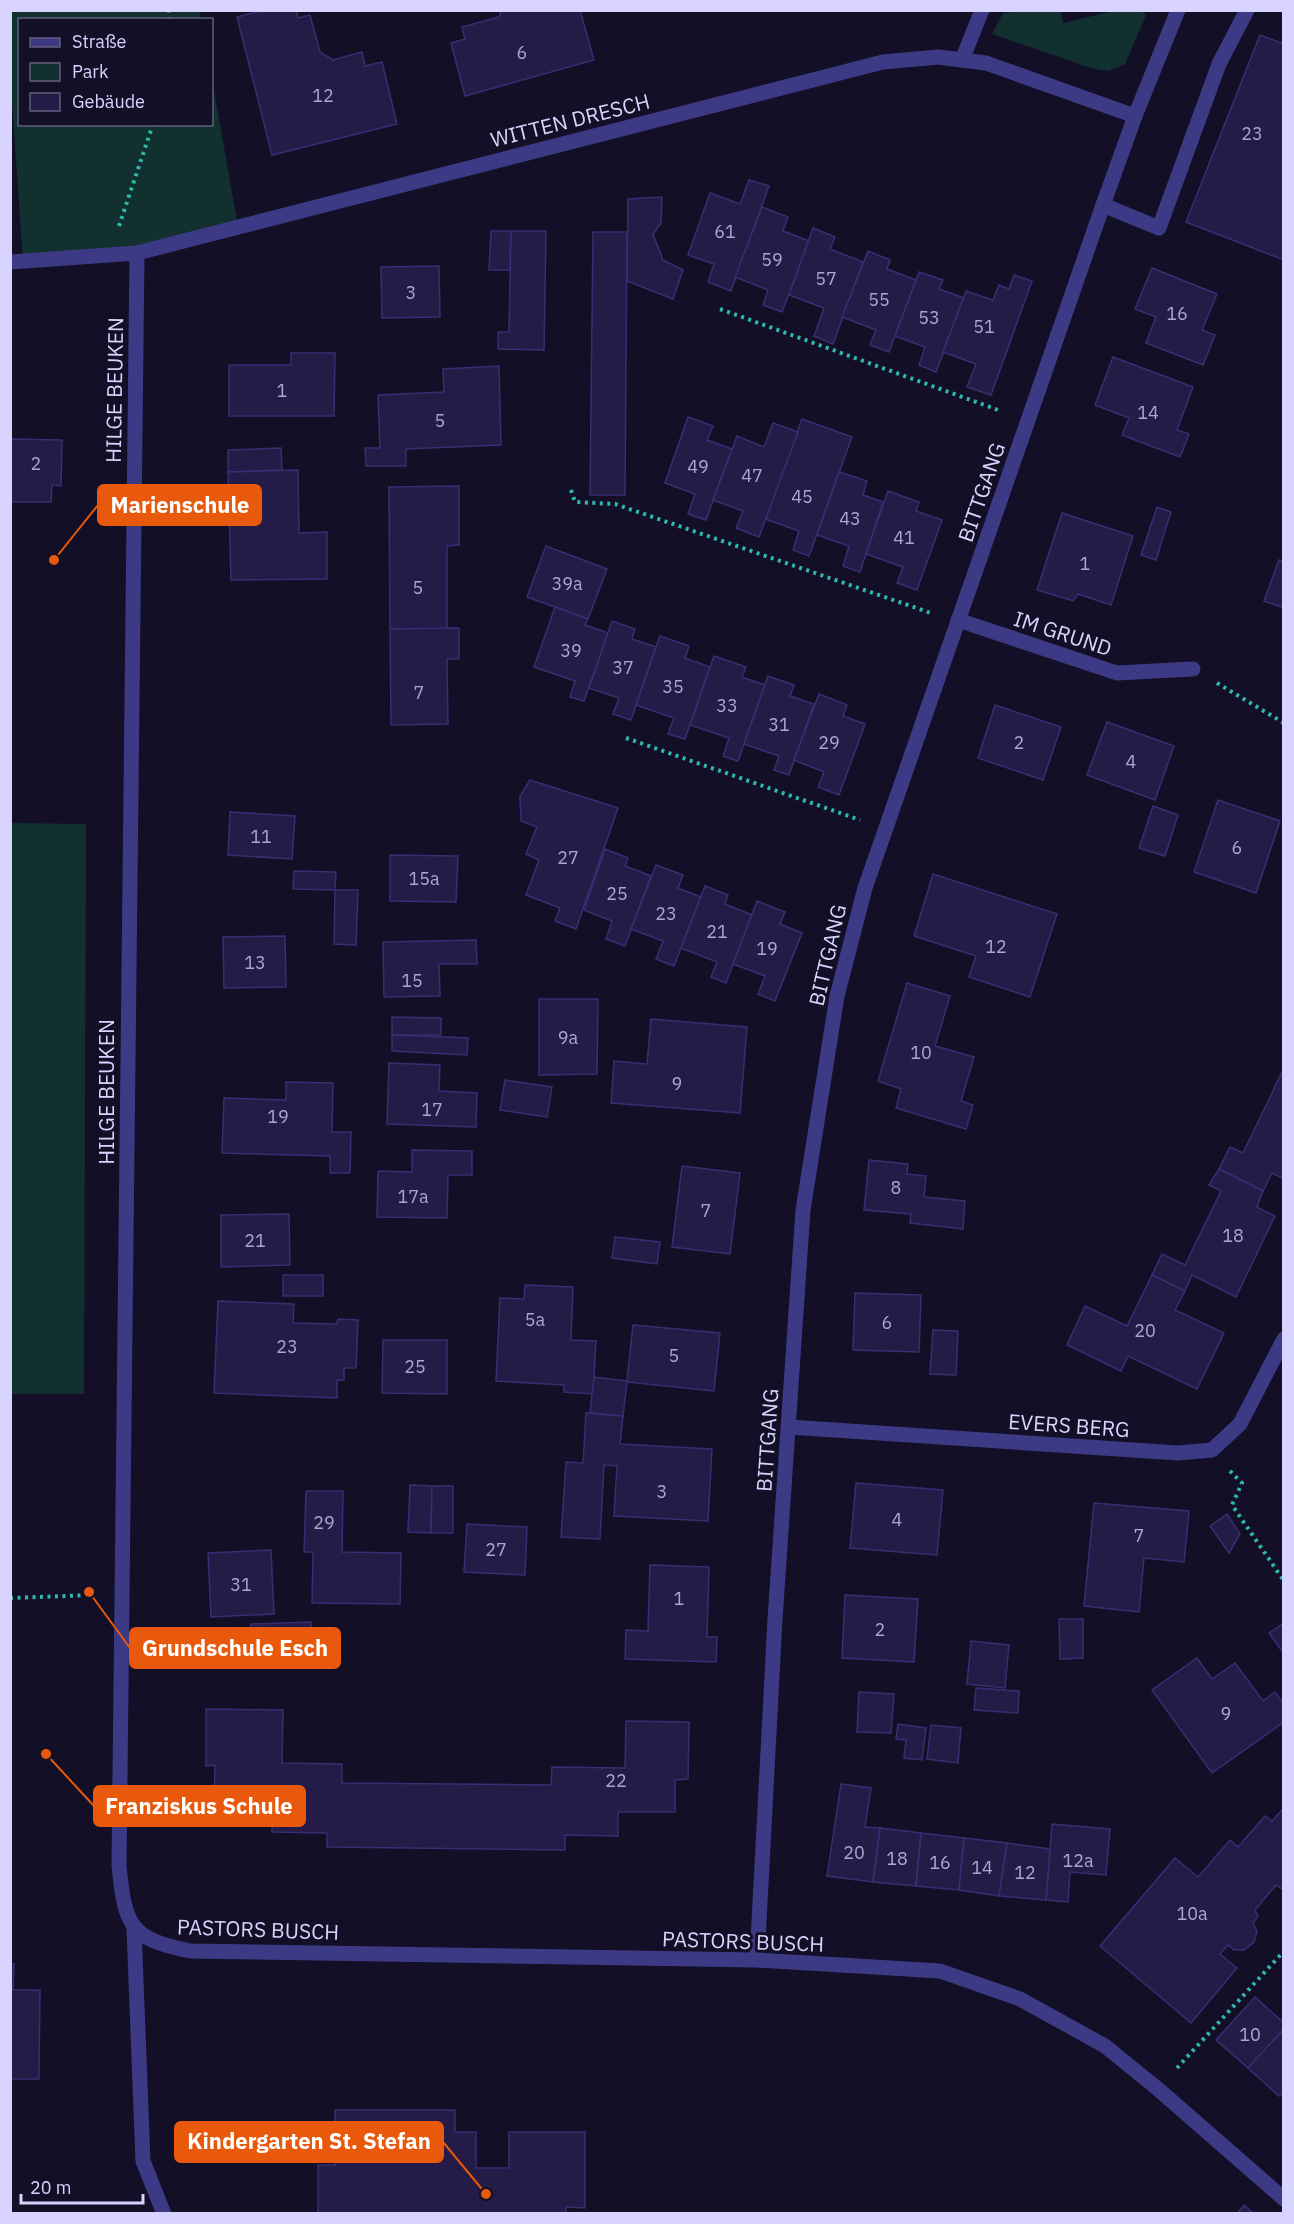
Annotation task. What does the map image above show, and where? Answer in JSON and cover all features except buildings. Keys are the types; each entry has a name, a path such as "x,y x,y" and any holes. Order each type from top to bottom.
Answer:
{"street":[{"path":"962,60 982,10"},
{"name":"BITTGANG","path":"757,1960 775,1619 803,1210 837,996 865,888 885,829 1135,116 1178,10"},
{"path":"1103,206 1159,228 1219,64 1247,10"},
{"name":"WITTEN DRESCH","path":"10,262 137,253 883,62 938,57 986,63 1135,116"},
{"name":"HILGE BEUKEN","path":"134,1929 123,1904 119,1866 137,253"},
{"name":"IM GRUND","path":"958,620 1117,673 1193,669"},
{"path":"1212,1450 1240,1424 1284,1339"},
{"name":"EVERS BERG","path":"789,1427 1178,1454 1212,1450"},
{"path":"134,1929 143,2161 164,2214"},
{"name":"PASTORS BUSCH","path":"134,1929 157,1945 190,1951 757,1960 940,1971 1020,1999 1105,2046 1284,2199"}],"path":[{"path":"109,255 152,126"},
{"path":"720,309 1028,421"},
{"path":"571,490 575,502 615,504 913,609 958,620"},
{"path":"1193,669 1284,723"},
{"path":"626,738 885,829"},
{"path":"1212,1450 1242,1483 1232,1505 1284,1581"},
{"path":"10,1598 123,1593"},
{"path":"1158,2089 1284,1951"}],"green space":[{"path":"10,11 200,11 201,18 18,18 18,126 213,126 213,84 238,227 137,253 23,262 11,88"},
{"path":"1061,11 1063,23 1113,11 1142,11 1146,15 1125,64 1108,71 1094,69 992,34 1003,13"},
{"path":"11,823 86,824 84,1394 11,1394"}],"place":[{"name":"Marienschule","path":"54,560"},
{"name":"Grundschule Esch","path":"89,1592"},
{"name":"Franziskus Schule","path":"46,1754"},
{"name":"Kindergarten St. Stefan","path":"486,2194"}]}
